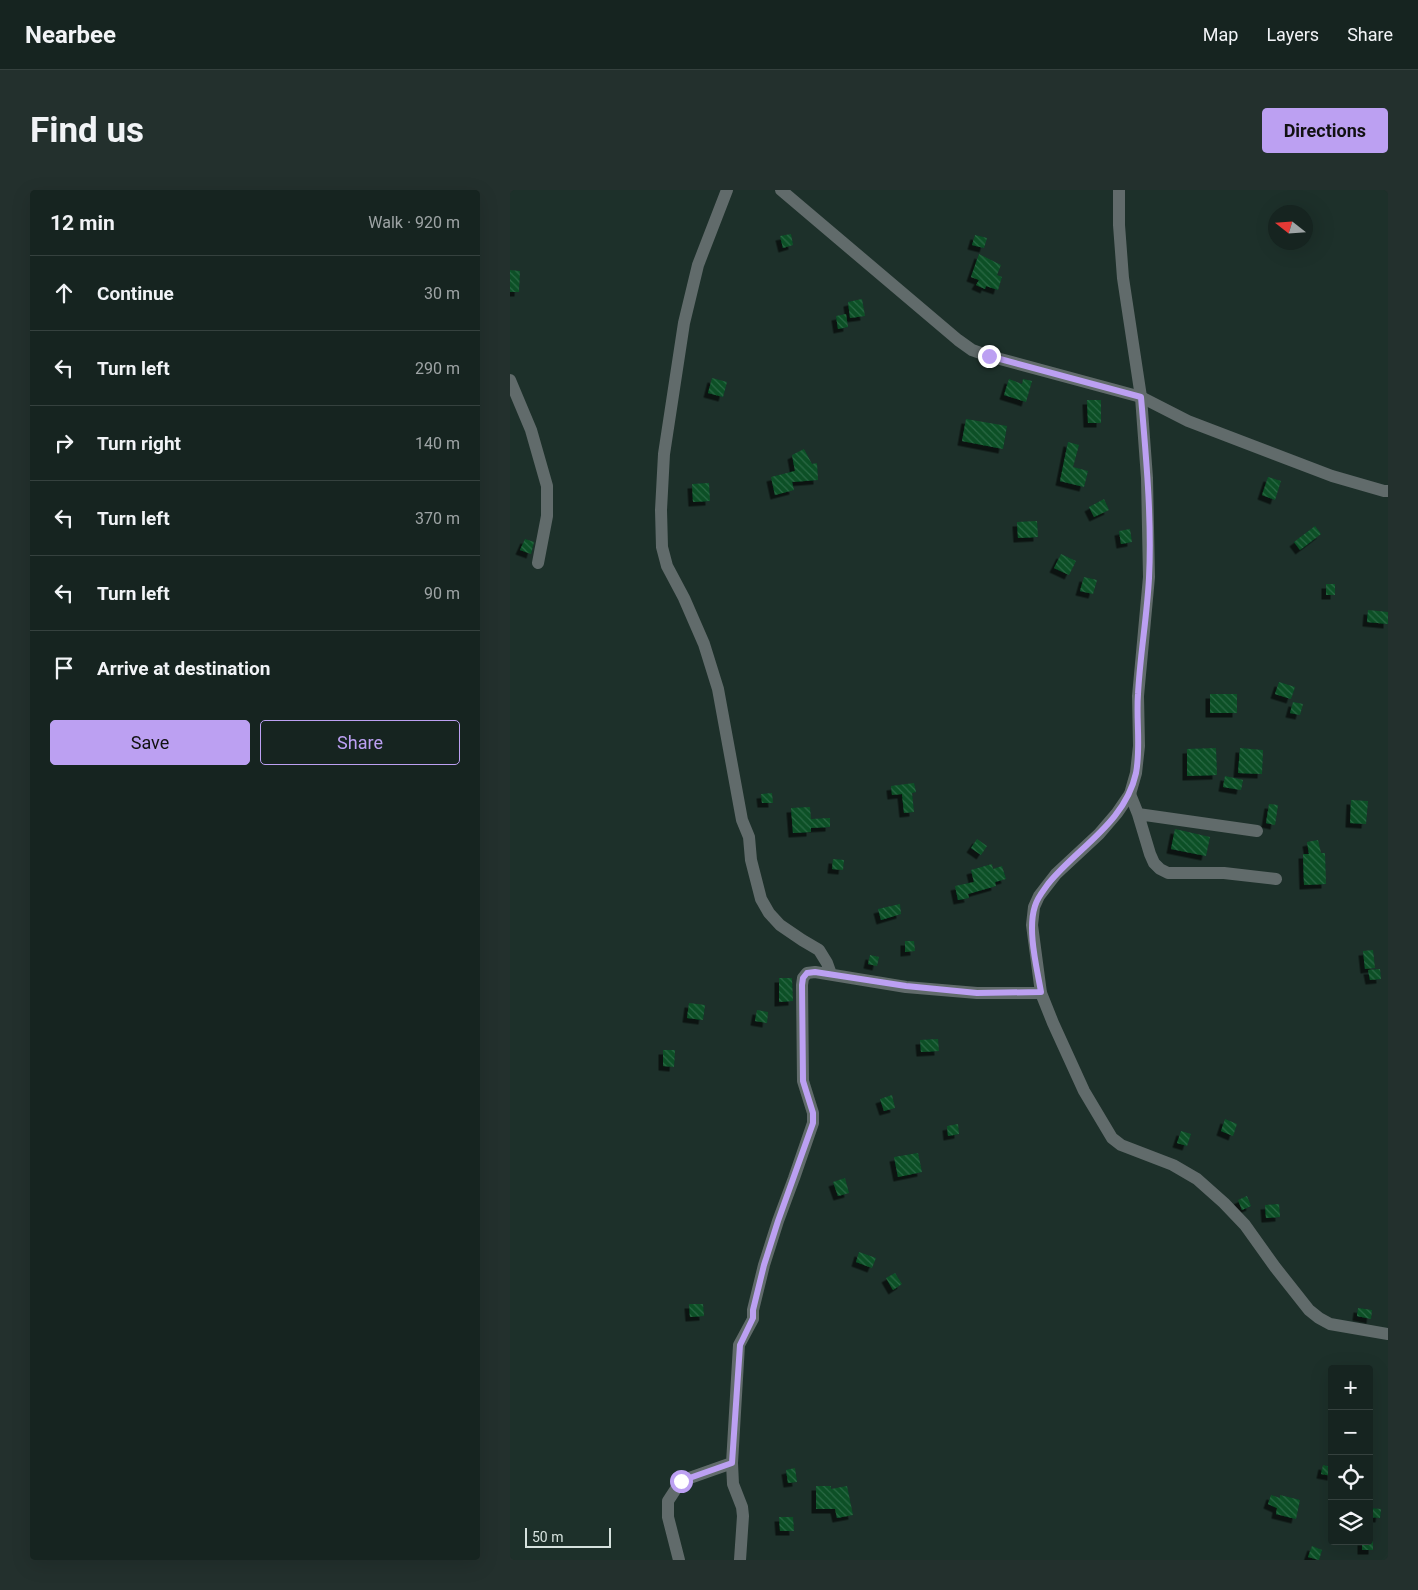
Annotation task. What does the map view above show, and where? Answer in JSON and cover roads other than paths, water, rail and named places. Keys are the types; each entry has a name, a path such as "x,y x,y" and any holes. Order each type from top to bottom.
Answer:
{"street":[{"path":"728,190 698,265 684,324 664,454 661,510 662,547 666,566 684,598 704,644 718,689 742,820 748,837 751,860 762,899 768,913 780,925 823,955 831,974"},
{"path":"781,190 972,350 1141,397 1188,421 1332,476 1388,491"},
{"path":"1119,190 1119,225 1123,278 1141,397 1147,478 1149,577 1138,696 1139,746 1136,773 1130,794 1117,814 1099,834 1056,874 1039,896 1034,907 1032,925 1041,992 1084,1091 1112,1138 1122,1145 1173,1164 1197,1179 1224,1202 1245,1225 1309,1310 1319,1318 1330,1324 1388,1334"},
{"path":"510,380 531,430 547,486 547,516 538,563"},
{"path":"1130,794 1150,854 1154,863 1160,869 1168,873 1224,873 1276,880"},
{"path":"1138,814 1257,831"},
{"path":"740,1560 743,1516 742,1507 732,1484 732,1463 740,1345 753,1318 757,1292 772,1238 813,1123 813,1113 803,1081 803,978 807,973 815,972 906,986 977,993 1041,992"},
{"path":"679,1560 668,1517 668,1501 681,1481 732,1463"}]}
